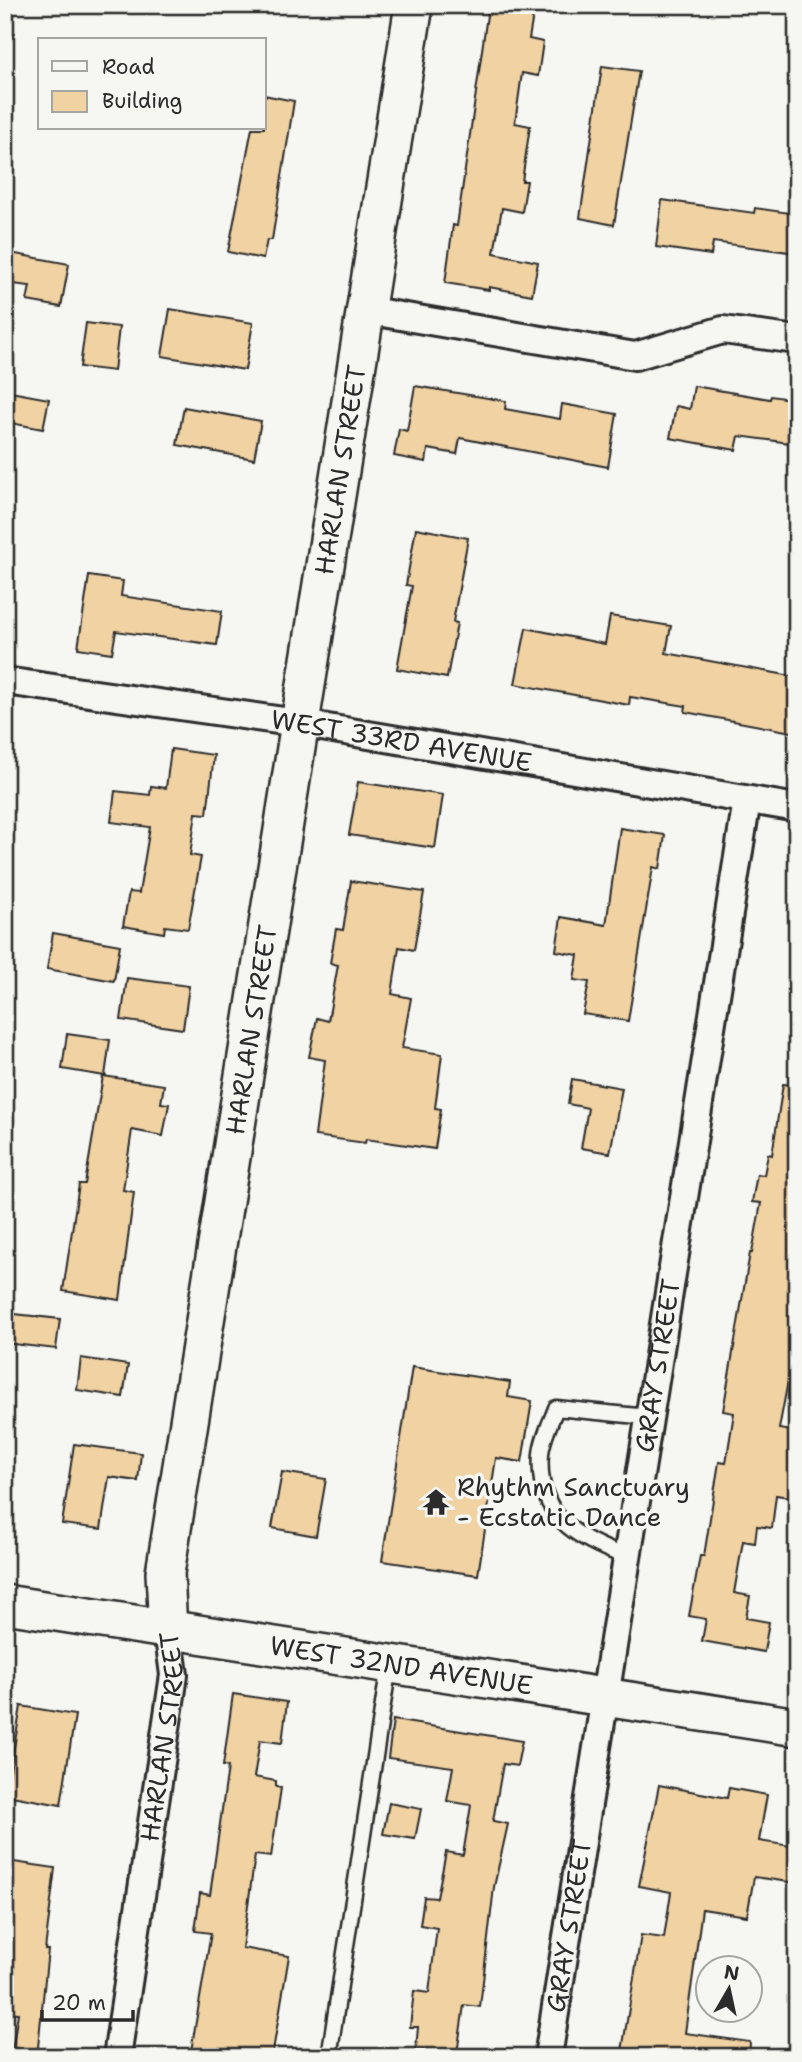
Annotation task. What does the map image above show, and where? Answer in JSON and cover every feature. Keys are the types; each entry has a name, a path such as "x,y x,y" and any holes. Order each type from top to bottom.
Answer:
{"street":[{"name":"HARLAN STREET","path":"117,2057 174,1675 165,1573 414,5"},
{"path":"365,310 635,356 723,330 797,340"},
{"name":"WEST 33RD AVENUE","path":"5,681 298,723 797,808"},
{"name":"GRAY STREET","path":"548,2057 625,1557 747,800"},
{"name":"WEST 32ND AVENUE","path":"5,1604 797,1727"}],"lane":[{"path":"625,1557 587,1541 554,1515 542,1485 541,1452 556,1408 648,1417"},
{"path":"329,2057 390,1664"}],"building":[{"path":"488,8 533,15 529,39 543,42 538,76 522,73 515,123 530,126 522,181 527,181 522,212 502,208 494,253 538,262 532,295 445,283 453,225 457,226"},
{"path":"602,66 639,71 614,225 580,218"},
{"path":"266,95 294,101 272,240 267,240 263,259 228,252 252,130 266,130"},
{"path":"662,200 754,213 755,208 797,214 797,253 713,242 711,255 656,247"},
{"path":"5,252 69,264 61,307 27,301 30,286 5,283"},
{"path":"170,309 253,323 245,370 162,356"},
{"path":"86,323 119,327 114,371 80,367"},
{"path":"415,386 506,401 505,409 560,419 562,404 617,414 608,467 460,438 457,454 428,449 426,462 394,456 399,429 407,431"},
{"path":"694,386 770,399 771,396 797,400 797,444 739,436 736,450 670,438 676,406 690,409"},
{"path":"5,391 49,399 43,429 5,422"},
{"path":"184,407 261,421 254,459 177,445"},
{"path":"416,528 468,538 453,622 457,623 447,678 397,669 412,586 406,585"},
{"path":"89,576 123,581 121,596 222,611 217,645 116,631 112,653 78,648"},
{"path":"610,616 671,626 666,653 797,677 797,733 685,712 686,706 630,697 629,705 515,684 526,628 605,644"},
{"path":"171,749 214,755 207,814 196,813 190,855 201,857 188,929 165,926 164,933 123,926 129,892 139,893 150,827 111,822 115,791 150,795 151,786 166,788"},
{"path":"358,782 443,795 435,848 349,835"},
{"path":"620,828 665,835 660,869 653,867 628,1021 583,1014 589,982 574,980 578,955 556,951 561,917 606,925"},
{"path":"351,881 424,892 414,950 399,947 392,994 411,998 402,1048 442,1054 435,1108 441,1109 435,1149 366,1139 365,1143 315,1136 325,1060 309,1057 317,1018 328,1021 338,965 330,963 336,929 343,930"},
{"path":"53,933 120,945 114,981 47,969"},
{"path":"127,978 189,986 183,1029 121,1020"},
{"path":"67,1034 110,1040 105,1076 62,1069"},
{"path":"103,1076 164,1085 161,1103 169,1104 163,1136 132,1130 123,1190 134,1192 120,1300 63,1291 79,1184 85,1184"},
{"path":"572,1079 622,1088 610,1153 581,1148 588,1108 568,1104"},
{"path":"783,1084 797,1085 797,1235 792,1260 797,1261 797,1333 779,1429 797,1432 797,1460 789,1497 776,1495 772,1528 757,1526 755,1543 743,1541 734,1593 750,1596 746,1618 769,1622 764,1652 702,1641 706,1619 689,1616 700,1556 704,1556 719,1462 726,1463 734,1413 723,1411 761,1203 752,1202 757,1174 764,1175 768,1154 772,1155"},
{"path":"5,1313 60,1319 56,1349 5,1343"},
{"path":"81,1358 128,1365 123,1397 77,1390"},
{"path":"412,1367 510,1382 508,1397 532,1401 522,1462 496,1458 478,1575 382,1561"},
{"path":"74,1444 141,1453 138,1481 109,1477 101,1529 62,1524"},
{"path":"282,1472 326,1479 316,1536 272,1528"},
{"path":"233,1694 287,1702 282,1743 260,1740 254,1777 276,1781 276,1787 281,1788 271,1857 255,1855 242,1948 289,1956 272,2057 190,2057 211,1933 195,1931 200,1893 210,1895 228,1767 223,1766"},
{"path":"21,1706 75,1715 61,1805 6,1795"},
{"path":"393,1720 522,1741 517,1766 503,1764 493,1821 508,1824 494,1887 480,2007 464,2005 457,2054 416,2049 418,2027 410,2027 414,1991 429,1993 437,1928 420,1925 424,1897 437,1898 446,1852 463,1855 471,1805 447,1801 453,1767 388,1758"},
{"path":"659,1785 727,1798 729,1788 767,1795 759,1841 797,1847 797,1883 754,1877 747,1916 702,1909 685,2033 750,2042 749,2057 621,2057 641,1935 664,1938 671,1892 639,1886"},
{"path":"389,1803 421,1809 415,1839 383,1834"},
{"path":"7,1861 55,1868 45,1950 48,1950 37,2057 11,2057 18,2013 5,2012"}],"place":[{"name":"Rhythm Sanctuary - Ecstatic Dance","path":"436,1502"}]}
